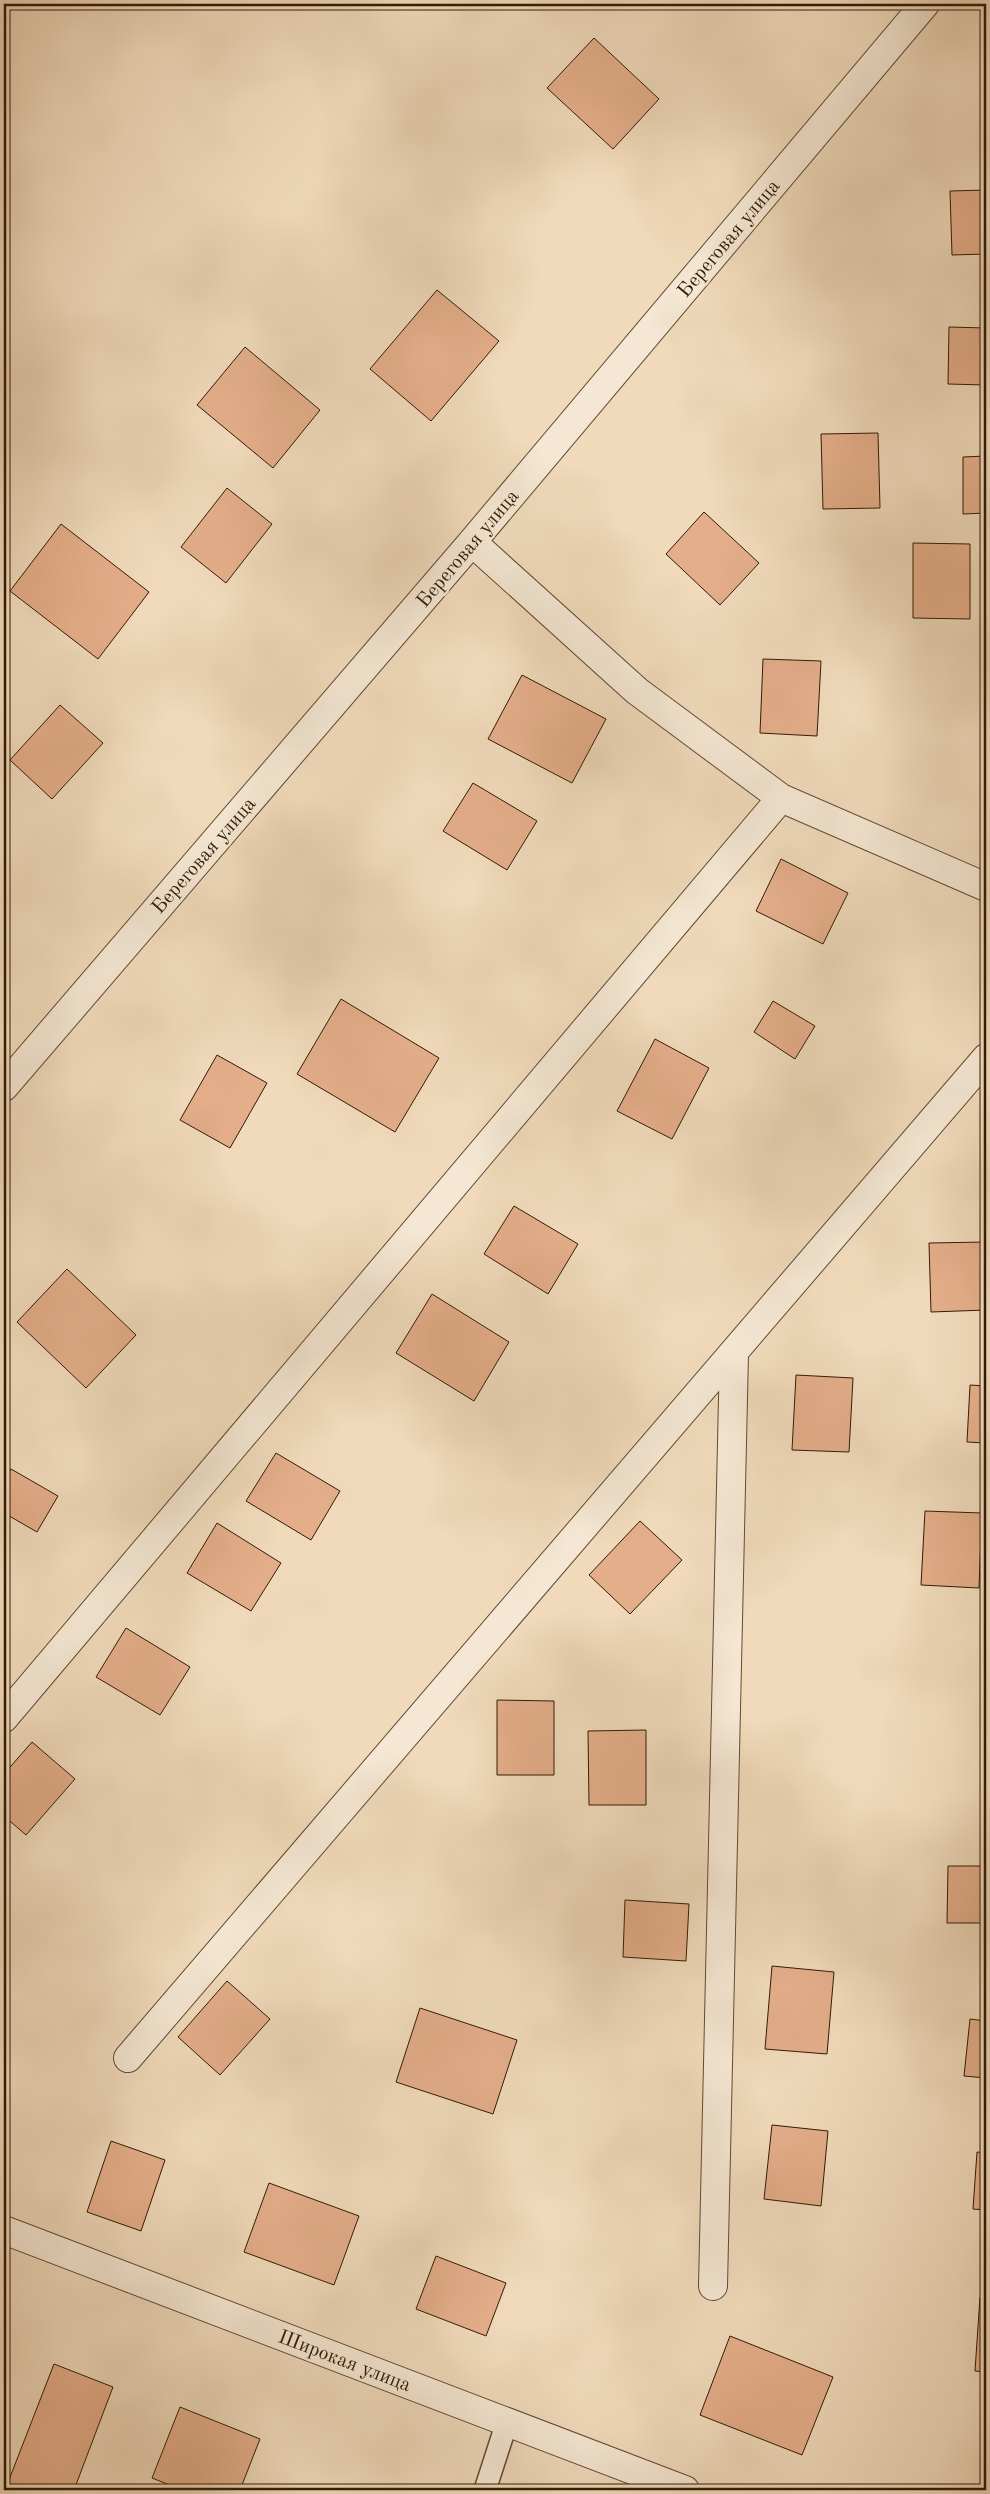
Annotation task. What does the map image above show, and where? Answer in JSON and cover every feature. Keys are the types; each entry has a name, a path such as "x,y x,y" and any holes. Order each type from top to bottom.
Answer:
{"street":[{"name":"Береговая улица","path":"4,1087 472,542 925,4"},
{"path":"472,542 637,691 781,798 986,887"},
{"path":"4,1718 781,798"},
{"path":"128,2058 986,1058"},
{"path":"713,2286 734,1354"},
{"name":"Широкая улица","path":"4,2230 685,2490"}],"lane":[{"path":"485,2490 507,2422"}],"building":[{"path":"594,38 659,99 613,149 547,88"},
{"path":"986,190 986,254 952,255 950,191"},
{"path":"437,290 499,341 431,421 370,369"},
{"path":"949,327 986,328 986,385 948,384"},
{"path":"245,347 320,410 273,468 197,405"},
{"path":"878,433 880,508 823,509 821,434"},
{"path":"986,456 986,513 963,514 963,457"},
{"path":"227,488 272,524 226,583 181,547"},
{"path":"704,512 759,563 720,605 666,554"},
{"path":"61,524 149,592 98,659 10,591"},
{"path":"913,543 970,544 970,619 913,618"},
{"path":"763,659 821,661 817,736 760,733"},
{"path":"522,675 606,719 572,783 488,739"},
{"path":"60,705 103,743 52,799 10,760"},
{"path":"473,783 537,821 507,870 443,831"},
{"path":"781,859 848,893 823,944 756,911"},
{"path":"341,999 439,1058 395,1132 297,1074"},
{"path":"773,1001 815,1026 795,1059 754,1032"},
{"path":"655,1039 709,1068 672,1139 617,1111"},
{"path":"217,1055 267,1083 230,1148 180,1120"},
{"path":"514,1206 578,1244 548,1294 484,1254"},
{"path":"986,1242 986,1310 931,1312 929,1243"},
{"path":"67,1269 136,1335 86,1388 17,1322"},
{"path":"432,1294 509,1342 474,1401 396,1353"},
{"path":"796,1375 853,1378 849,1452 792,1450"},
{"path":"970,1385 986,1386 986,1443 967,1442"},
{"path":"276,1453 340,1491 311,1540 246,1501"},
{"path":"11,1469 58,1496 37,1532 4,1513 4,1481"},
{"path":"925,1511 982,1513 979,1588 921,1585"},
{"path":"640,1521 682,1560 630,1614 589,1575"},
{"path":"217,1523 281,1563 251,1611 187,1573"},
{"path":"126,1628 190,1667 160,1715 96,1677"},
{"path":"497,1700 554,1701 554,1775 497,1775"},
{"path":"646,1730 646,1805 589,1805 588,1731"},
{"path":"32,1742 75,1779 26,1835 4,1816 4,1774"},
{"path":"948,1866 986,1866 986,1923 947,1923"},
{"path":"625,1900 689,1904 686,1961 623,1957"},
{"path":"772,1966 834,1972 827,2054 765,2049"},
{"path":"227,1981 270,2019 220,2075 178,2037"},
{"path":"420,2008 517,2040 493,2114 396,2082"},
{"path":"970,2019 986,2021 986,2078 964,2076"},
{"path":"772,2125 828,2131 821,2206 764,2199"},
{"path":"111,2141 165,2160 141,2231 87,2212"},
{"path":"977,2152 986,2153 986,2210 973,2209"},
{"path":"269,2183 359,2216 334,2285 244,2252"},
{"path":"436,2256 506,2283 486,2336 416,2309"},
{"path":"980,2297 986,2298 986,2372 975,2371"},
{"path":"730,2336 833,2377 802,2455 700,2415"},
{"path":"54,2364 113,2387 74,2490 21,2490 7,2485"},
{"path":"180,2407 260,2439 240,2490 182,2490 152,2478"}]}
